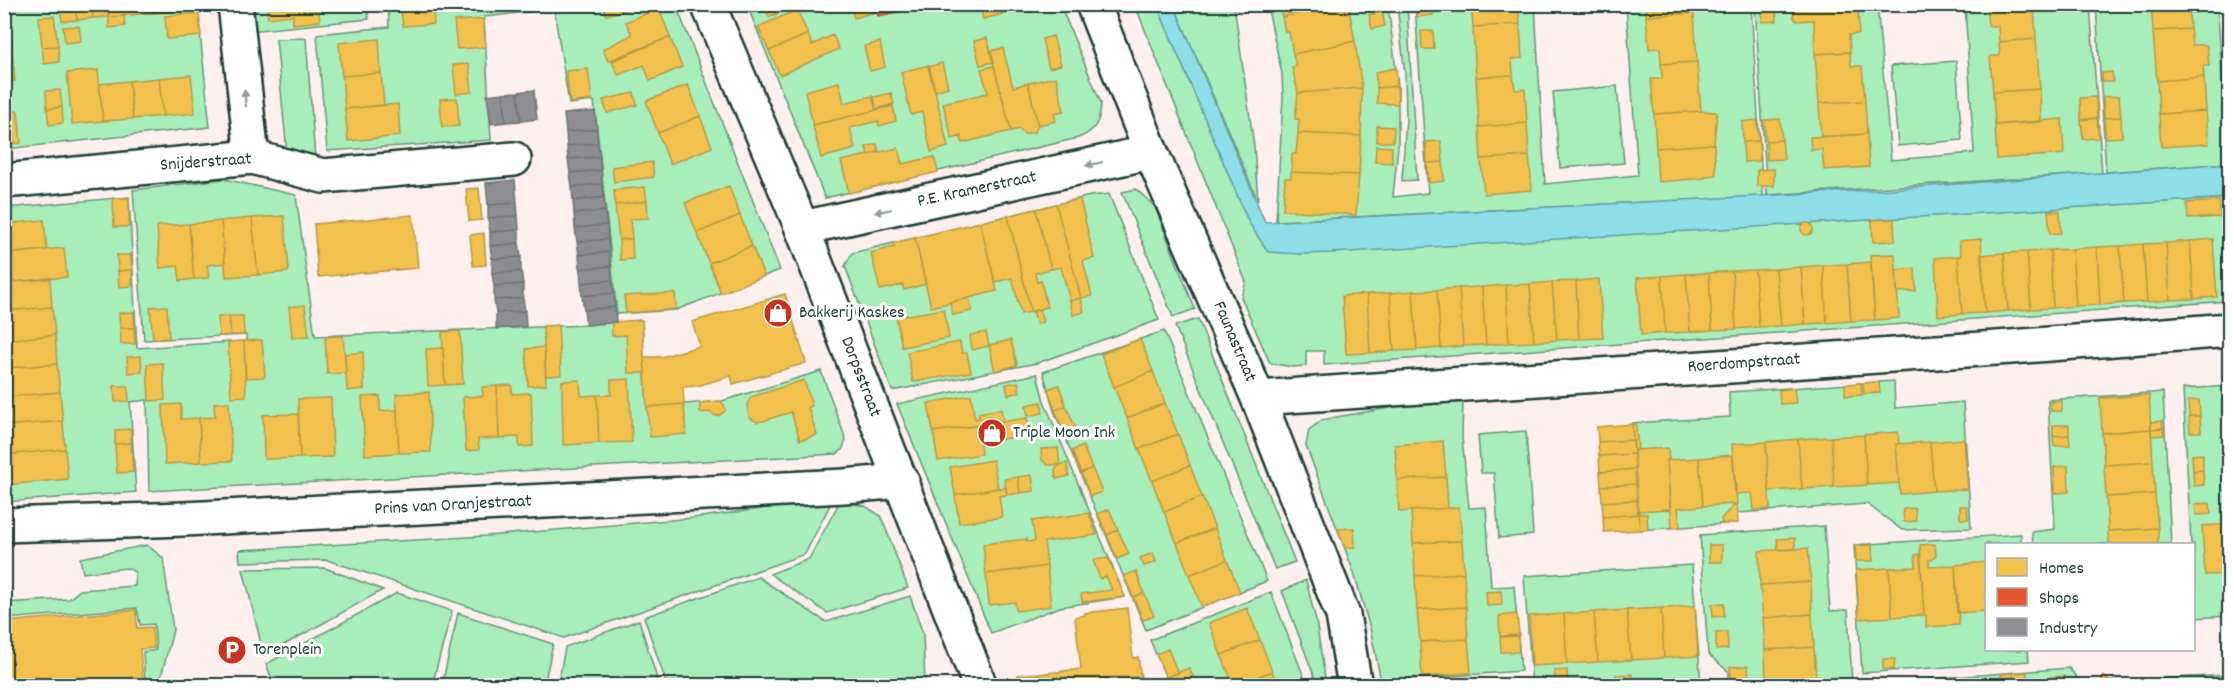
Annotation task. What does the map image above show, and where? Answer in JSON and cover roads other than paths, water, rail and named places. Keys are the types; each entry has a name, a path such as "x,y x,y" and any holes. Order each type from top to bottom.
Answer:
{"street":[{"path":"235,4 252,157"},
{"name":"Dorpsstraat","path":"708,4 802,228 980,686"},
{"name":"Faunastraat","path":"1093,4 1151,152 1258,398 1343,615 1355,686"},
{"name":"P.E. Kramerstraat","path":"802,228 1151,152"},
{"name":"Snijderstraat","path":"4,181 252,157 323,176 514,159"},
{"name":"Roerdompstraat","path":"1258,398 2229,330"},
{"name":"Prins van Oranjestraat","path":"4,525 266,515 844,486 902,481"}],"water":[{"path":"1157,5 1174,5 1265,222 1892,189 2229,163 2229,198 1331,253 1268,252 1249,223"}],"place":[{"name":"Bakkerij Kaskes","path":"778,313"},
{"name":"Triple Moon Ink","path":"992,433"},
{"name":"Torenplein","path":"232,650"}]}
